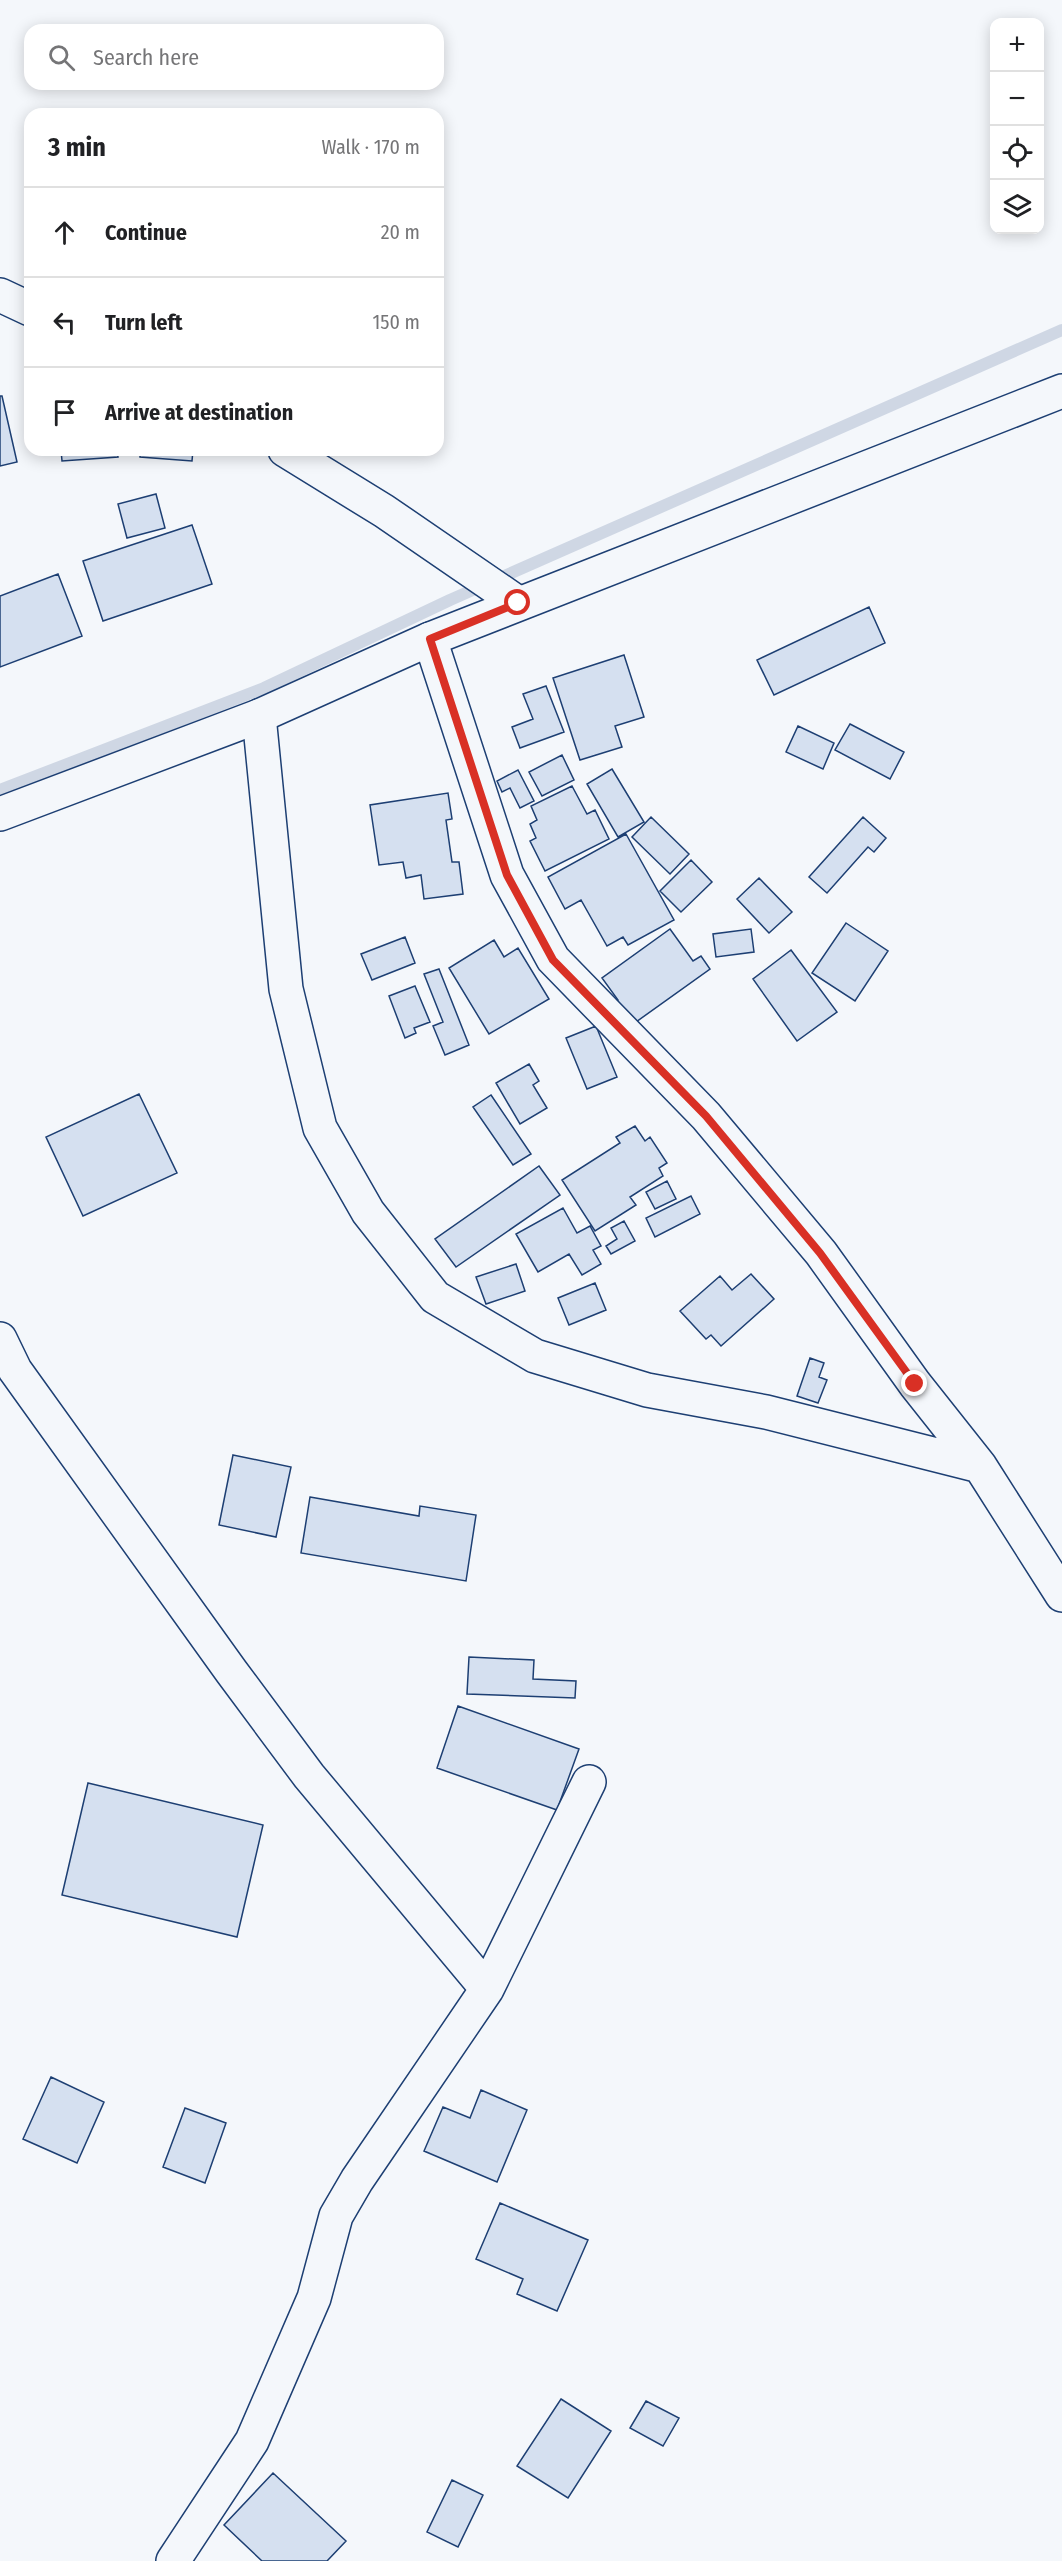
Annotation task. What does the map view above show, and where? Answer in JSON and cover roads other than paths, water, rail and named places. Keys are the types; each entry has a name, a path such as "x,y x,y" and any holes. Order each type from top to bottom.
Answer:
{"street":[{"path":"0,295 24,306"},
{"path":"0,814 259,716 430,639 518,603 1062,391"},
{"path":"295,456 384,511 518,603"},
{"path":"430,639 507,875 553,960 706,1116 820,1253 915,1384 980,1466 1062,1595"},
{"path":"259,716 286,989 320,1128 368,1212 435,1297 535,1356 646,1390 766,1412 980,1466"},
{"path":"0,1339 15,1370 224,1662 309,1776 487,1989"},
{"path":"173,2561 252,2441 314,2298 336,2216 357,2180 487,1989 589,1782"}],"waterway":[{"path":"0,790 264,688 450,600 1062,330"}]}
